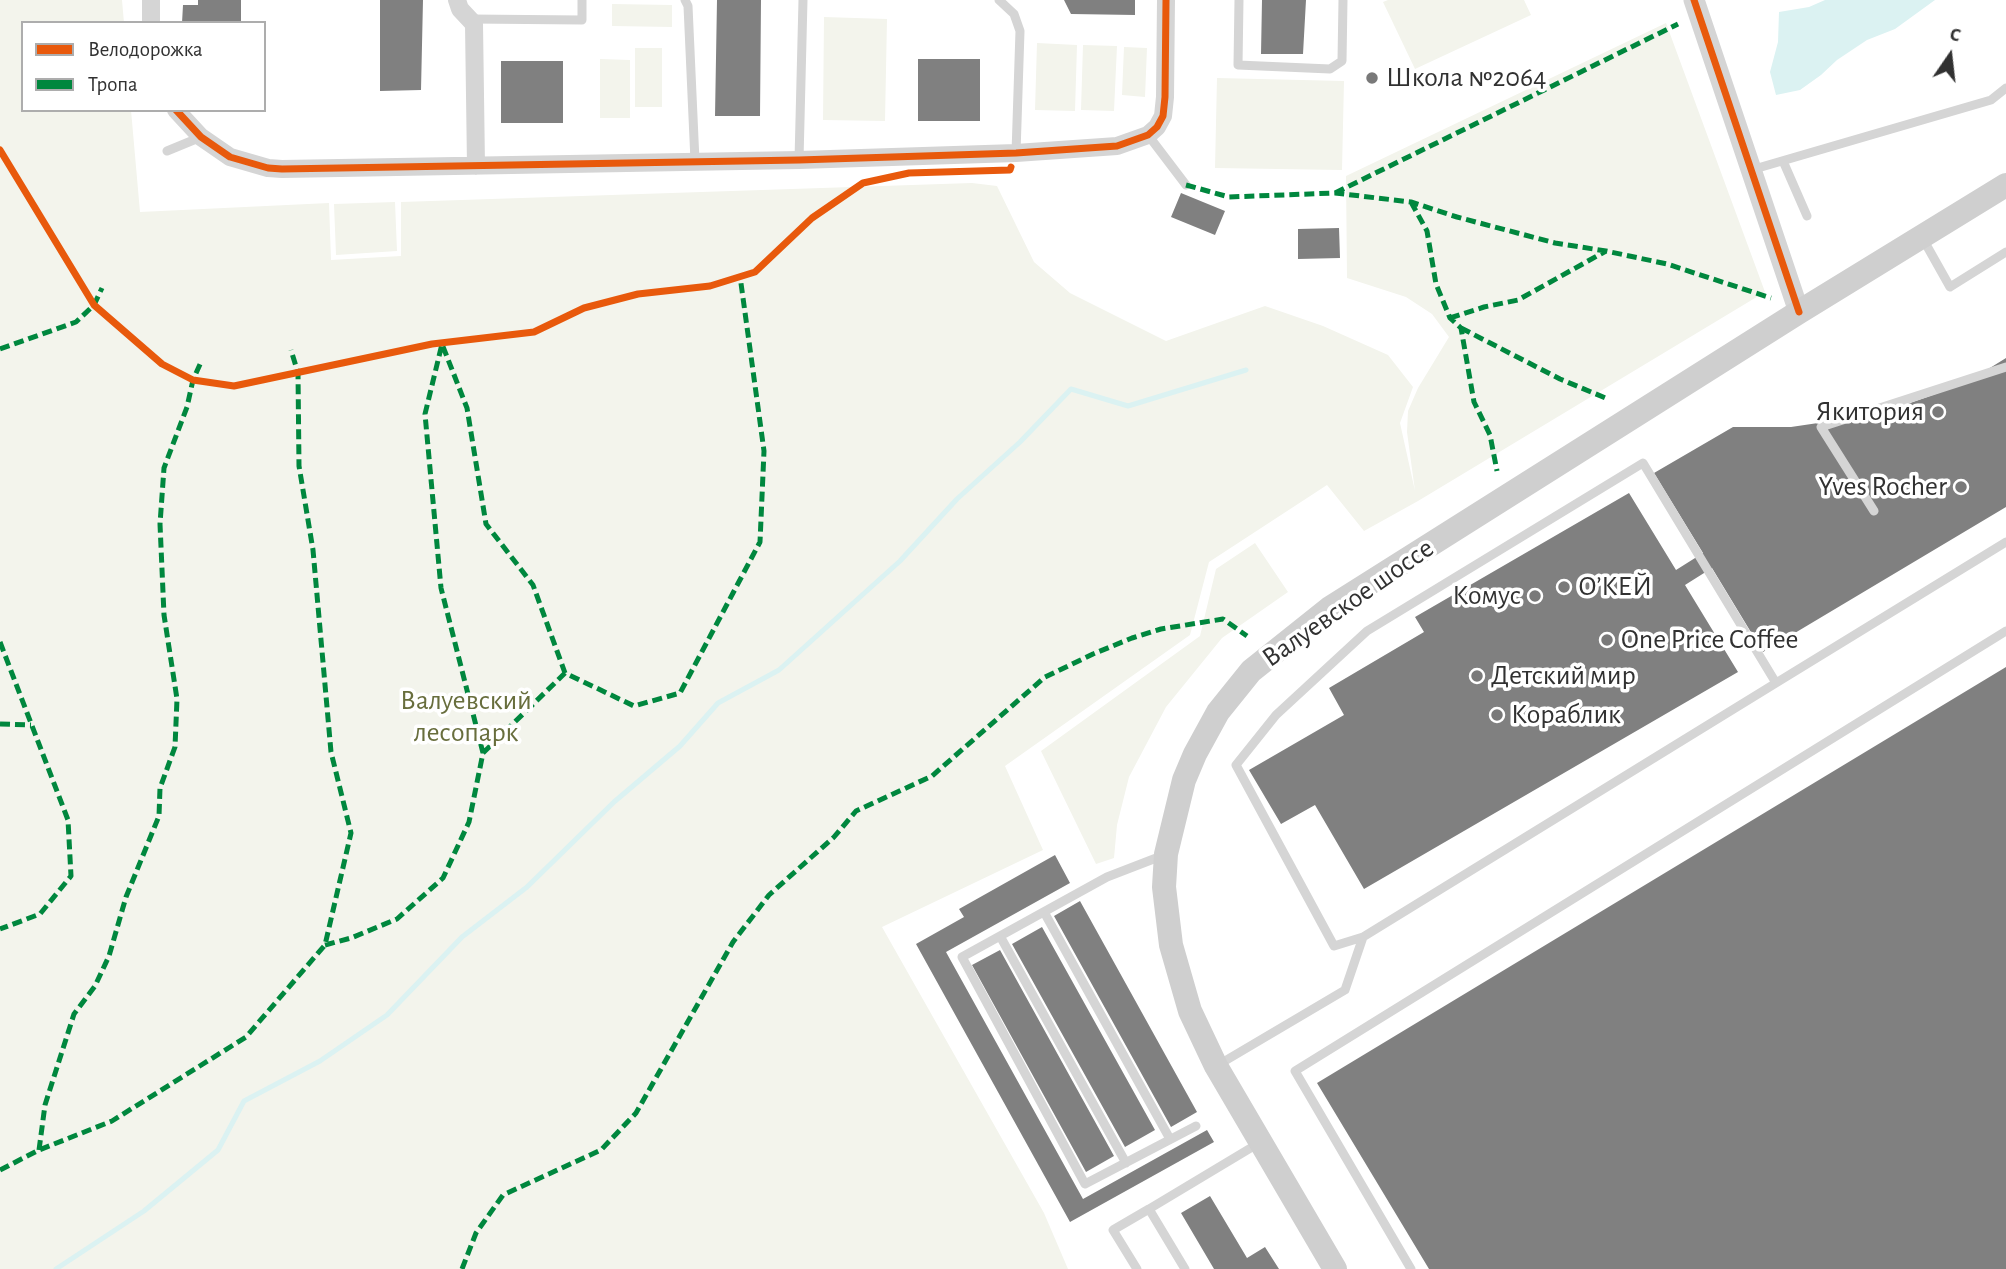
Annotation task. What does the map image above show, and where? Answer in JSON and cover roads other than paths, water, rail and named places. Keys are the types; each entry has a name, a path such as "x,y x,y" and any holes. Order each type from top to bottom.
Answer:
{"main road":[{"name":"Валуевское шоссе","path":"1335,1269 1216,1066 1190,1011 1171,945 1164,887 1166,854 1175,807 1195,754 1218,712 1251,671 1330,608 1799,312 2006,185"}],"street":[{"path":"151,0 151,21"},
{"path":"457,0 460,9 474,24 477,166"},
{"path":"178,112 201,137 230,157 268,168 1116,153 1157,127 1164,106 1166,0"},
{"path":"1694,0 1799,312"}],"lane":[{"path":"469,19 582,20 582,0"},
{"path":"685,0 688,6 695,162"},
{"path":"799,160 803,0"},
{"path":"999,0 1014,14 1020,31 1016,153"},
{"path":"1239,0 1238,65 1331,69 1342,61 1343,0"},
{"path":"1751,170 1992,100 2006,88"},
{"path":"1148,135 1186,186"},
{"path":"167,150 201,137"},
{"path":"1783,160 1807,216"},
{"path":"1922,237 1950,287 2006,252"},
{"path":"1874,511 1821,427 2006,368"},
{"path":"1776,683 1643,463 1367,631 1276,715 1236,765 1334,946 1363,937 2006,542"},
{"path":"1411,1269 1295,1071 2006,631"},
{"path":"1166,854 1107,877 962,957 1085,1184 1196,1126"},
{"path":"1044,912 1170,1139"},
{"path":"1000,936 1125,1163"},
{"path":"1216,1066 1345,990 1363,937"},
{"path":"1137,1269 1113,1230 1260,1143"},
{"path":"1149,1209 1184,1269"}],"waterway":[{"path":"56,1269 144,1211 218,1150 244,1101 320,1061 387,1015 462,937 527,887 614,802 680,746 718,703 779,670 900,561 957,499 1020,442 1071,389 1128,406 1246,370"}],"place":[{"name":"Школа №2064","path":"1372,78"},
{"name":"Якитория","path":"1938,412"},
{"name":"Yves Rocher","path":"1961,487"},
{"name":"О’КЕЙ","path":"1564,587"},
{"name":"Комус","path":"1535,596"},
{"name":"One Price Coffee","path":"1607,640"},
{"name":"Детский мир","path":"1477,676"},
{"name":"Кораблик","path":"1497,715"}],"park label":[{"name":"Валуевский лесопарк","path":"466,717"}]}
